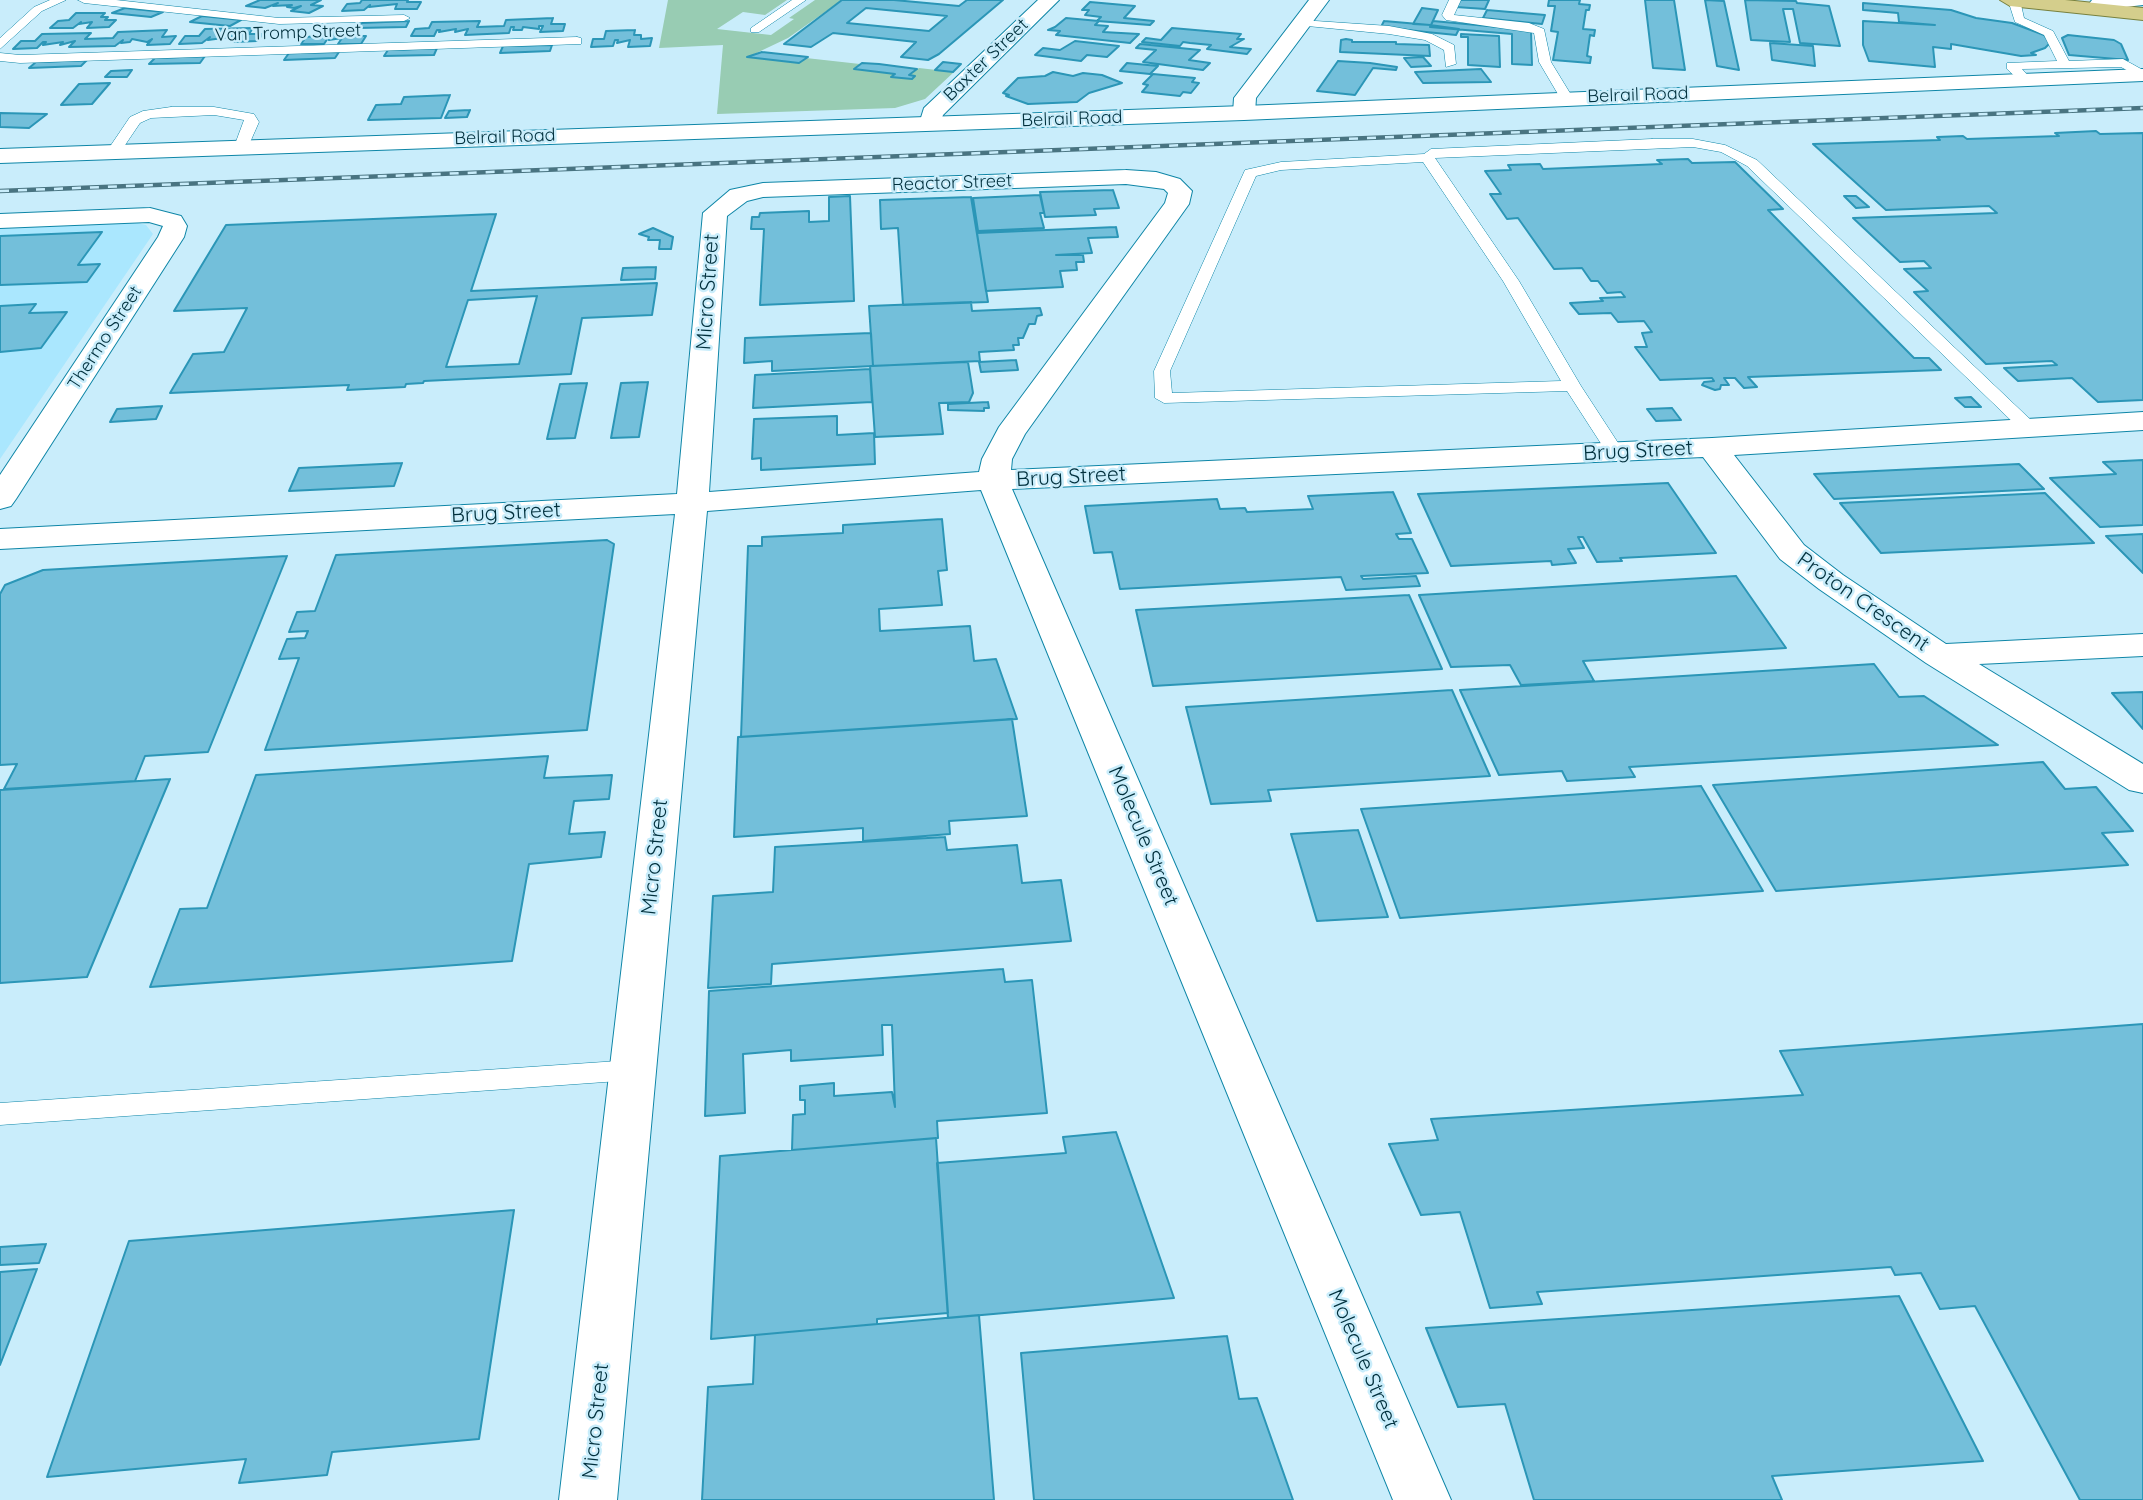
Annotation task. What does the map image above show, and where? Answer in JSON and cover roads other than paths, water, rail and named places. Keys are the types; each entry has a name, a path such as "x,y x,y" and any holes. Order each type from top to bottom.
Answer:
{"main road":[{"path":"2015,0 2143,8"},
{"path":"2100,7 2143,14"},
{"path":"2100,7 2143,22"}],"street":[{"name":"Baxter Street","path":"930,124 932,113 1049,0"},
{"path":"1244,113 1245,98 1319,0"},
{"path":"2100,7 2140,0"},
{"name":"Belrail Road","path":"0,156 1244,113 2143,75"},
{"name":"Reactor Street","path":"715,213 739,195 763,190 1126,177 1156,179 1178,187 1177,204 1010,433 998,459 993,480"},
{"name":"Micro Street","path":"588,1500 692,503 715,213"},
{"name":"Thermo Street","path":"0,220 150,215 172,221 175,226 171,237 0,499"},
{"name":"Brug Street","path":"0,539 692,503 993,480 1615,452 2143,421"},
{"name":"Proton Crescent","path":"1712,447 1793,552 1831,582 1939,655 2143,781"},
{"name":"Molecule Street","path":"993,480 1422,1500"},
{"name":"Proton Crescent","path":"1939,655 2143,645"}],"lane":[{"path":"0,45 38,9 60,0"},
{"path":"84,0 280,36 404,18"},
{"path":"755,30 800,0"},
{"path":"1455,0 1448,15 1450,18 1540,30 1545,62 1567,98"},
{"path":"2015,0 2019,20 2049,33 2065,65"},
{"path":"1301,23 1389,30 1428,37 1450,48 1450,64"},
{"name":"Van Tromp Street","path":"0,57 20,59 280,36 578,41"},
{"path":"2026,80 2011,66 2123,64 2143,75"},
{"path":"114,151 135,120 148,114 171,111 215,111 248,117 252,122 241,147"},
{"path":"1428,158 1431,153 1653,143 1693,143 1724,149 1752,163 2027,426"},
{"path":"1428,158 1281,166 1250,173 1162,371 1164,398 1572,386"},
{"path":"1428,158 1511,281 1572,386 1615,452"},
{"path":"0,1114 633,1070"}],"railway":[{"path":"0,191 2143,108"}]}
